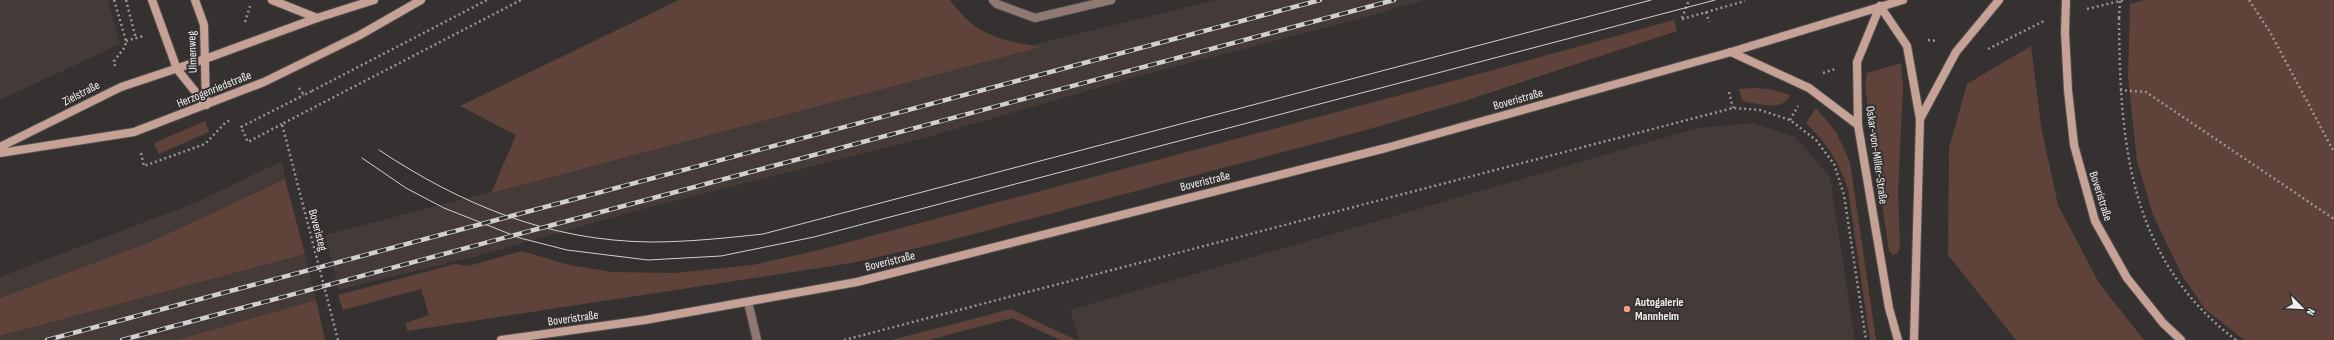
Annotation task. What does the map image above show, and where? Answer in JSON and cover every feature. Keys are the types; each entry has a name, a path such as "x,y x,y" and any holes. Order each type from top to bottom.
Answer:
{"main road":[{"name":"Ulmenweg","path":"152,0 176,69 206,105"},
{"name":"Ulmenweg","path":"194,0 204,25 206,105"},
{"path":"272,0 316,18"},
{"path":"176,69 316,18 374,0"},
{"name":"Herzogenriedstraße","path":"0,154 134,132 264,82 360,36 421,0"},
{"name":"Boveristraße","path":"501,340 645,320 857,282 1371,152 1731,52 1904,0"},
{"path":"1920,119 1956,52 1999,0"},
{"name":"Boveristraße","path":"2066,0 2065,32 2068,90 2074,146 2095,221 2126,278 2163,323 2181,340"},
{"path":"1880,6 1908,46 1920,119 1914,340"},
{"name":"Oskar-von-Miller-Straße","path":"1880,6 1857,62 1858,125 1889,308 1898,340"},
{"path":"1731,52 1809,88 1858,125"},
{"name":"Zielstraße","path":"0,147 121,87 176,69"}],"lane":[{"path":"993,0 997,4 1035,18 1111,0"},
{"path":"748,302 757,340"}],"path":[{"path":"114,0 126,42"},
{"path":"126,0 136,39"},
{"path":"243,27 253,0"},
{"path":"312,90 487,0"},
{"path":"304,95 241,127 248,142 521,0"},
{"path":"1689,0 1682,19 1744,0"},
{"path":"2120,0 2120,90 2125,145 2135,190 2153,235 2173,276 2204,314 2236,340"},
{"path":"2249,0 2270,32 2334,152"},
{"path":"1706,12 1709,22"},
{"path":"1920,42 1936,39 1941,42"},
{"path":"1820,74 1837,68"},
{"path":"2120,90 2146,92 2334,219"},
{"path":"1728,92 1733,108"},
{"path":"1790,120 1802,100"},
{"path":"844,340 1733,108 1760,110 1790,120 1816,140 1834,164 1844,195 1866,340"},
{"name":"Boveristeg","path":"282,124 338,340"}],"shaded area":[{"path":"0,0 108,0 120,44 0,100"},
{"path":"679,0 950,0 969,22 979,29 1001,39 1041,47 491,193 516,135 460,106"},
{"path":"1215,0 1424,0 1359,19 1139,76 917,140 650,207 481,255 339,290 325,235 551,176 1013,50"},
{"path":"2145,0 2334,0 2334,340 2244,340 2205,309 2183,277 2153,215 2137,161 2128,77 2130,4"},
{"path":"1674,20 1677,31 1458,103 1359,132 947,241 852,263 407,331 406,323 429,315 421,289 343,310 338,295 455,264 468,266 522,251 569,265 612,272 675,273 752,265 815,251 1475,75"},
{"path":"2031,46 2041,126 2058,205 2099,283 2144,340 2016,340 1948,255 1949,148 1967,84"},
{"path":"1901,63 1903,87 1898,193 1900,247 1897,254 1893,255 1889,251 1865,87 1867,73"},
{"path":"1739,89 1769,89 1791,95 1781,104 1769,106 1742,101"},
{"path":"1816,108 1836,132 1850,162 1876,340 1870,340 1848,189 1831,153 1806,123"},
{"path":"205,121 209,132 159,154 154,143"},
{"path":"1753,123 1796,137 1830,177 1855,340 1079,340 1070,310 1697,128"},
{"path":"282,161 285,179 150,242 0,298 0,277 197,202"},
{"path":"285,179 305,254 0,336 0,298 150,242"},
{"path":"305,254 316,300 177,340 0,340 0,336"},
{"path":"316,300 325,340 177,340"},
{"path":"1011,309 1076,340 1060,340 1012,318 929,340 892,340"}],"tram line":[{"path":"379,150 410,170 475,203 542,227 577,235 613,240 665,242 693,241 763,234 1651,0"},
{"path":"362,158 406,188 444,208 520,238 567,250 648,260 721,256 814,237 1715,0"}],"railway":[{"path":"47,340 1320,0"},
{"path":"122,340 1394,0"}],"place":[{"name":"Autogalerie Mannheim","path":"1627,309"}]}
